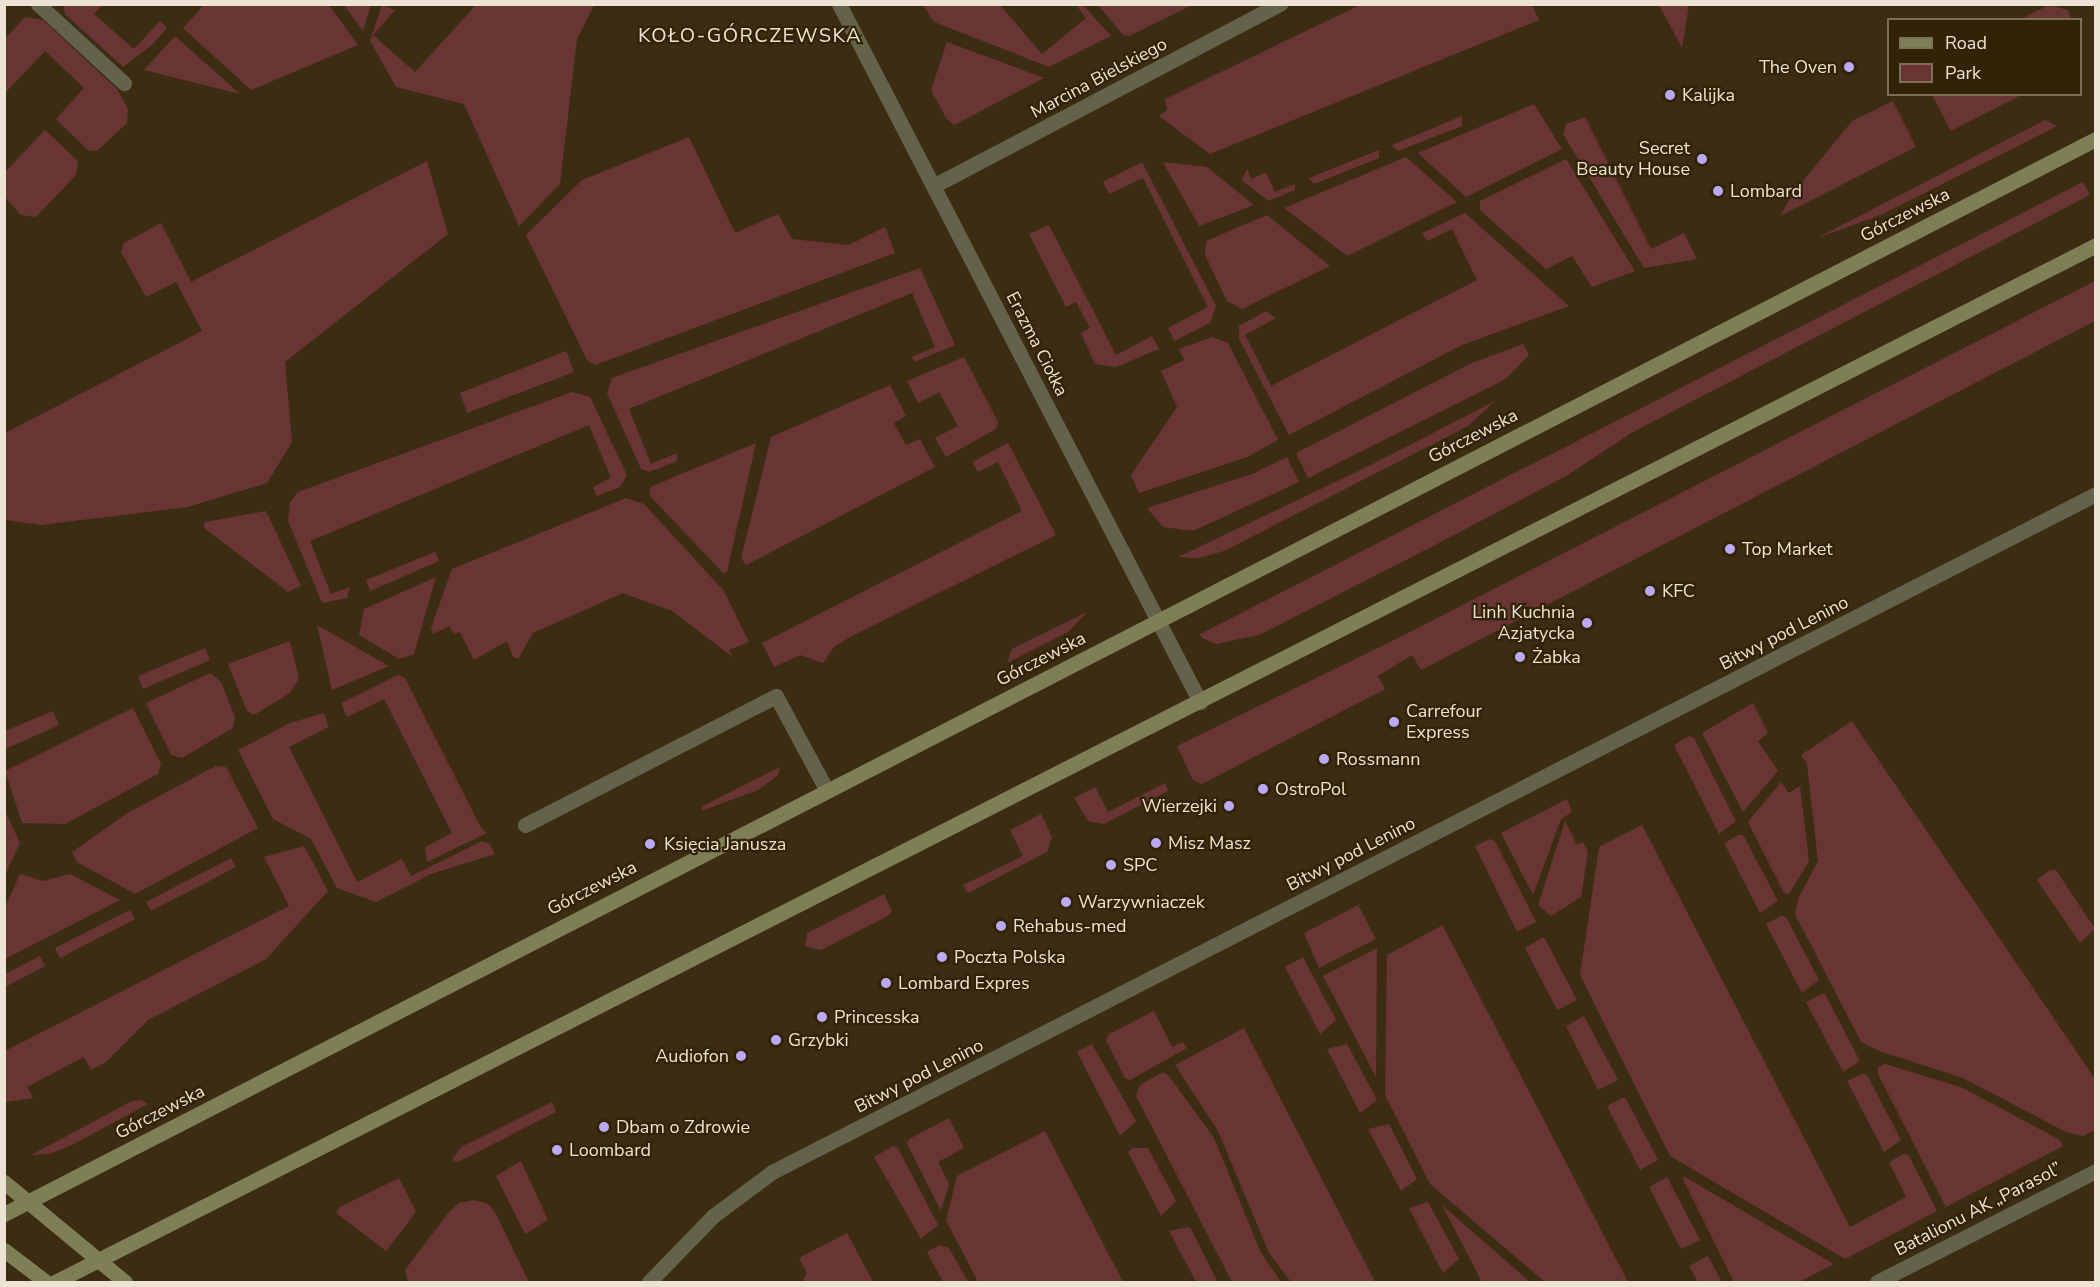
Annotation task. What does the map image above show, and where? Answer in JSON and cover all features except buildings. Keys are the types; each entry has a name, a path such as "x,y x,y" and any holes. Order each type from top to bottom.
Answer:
{"main road":[{"name":"Górczewska","path":"4,1214 826,789 2096,139"},
{"path":"55,1282 2096,245"},
{"path":"4,1182 125,1282"},
{"path":"4,1250 46,1282"}],"street":[{"path":"38,4 124,83"},
{"name":"Erazma Ciołka","path":"839,4 935,185 1200,702"},
{"name":"Marcina Bielskiego","path":"935,185 1280,4"},
{"name":"Bitwy pod Lenino","path":"649,1282 713,1216 772,1172 2096,494"},
{"path":"525,825 776,696 826,789"},
{"name":"Batalionu AK „Parasol”","path":"1877,1282 2096,1171"}],"green space":[{"path":"1362,4 1532,5 1539,20 1210,154 1159,116 1167,110 1165,99"},
{"path":"63,5 102,5 94,14 134,49 160,21 167,28 152,45 123,67 65,14"},
{"path":"204,5 329,5 358,45 251,90 183,28"},
{"path":"344,5 371,5 363,31"},
{"path":"382,5 395,10 373,35 415,72 476,5 594,5 577,39 560,184 519,226 464,104 396,87 370,41"},
{"path":"923,5 1000,5 1042,54 1086,18 1076,5 1083,5 1111,36 1049,67 934,22"},
{"path":"1098,5 1192,5 1129,36 1123,35"},
{"path":"1659,5 1689,5 1682,48"},
{"path":"2049,5 2068,10 2071,18 2023,18"},
{"path":"25,17 43,20 117,89 128,109 127,123 98,150 89,151 56,119 84,88 45,51 5,93 5,39"},
{"path":"175,36 240,94 144,70"},
{"path":"947,42 1044,78 954,125 946,118 931,90"},
{"path":"1933,96 2019,96 1951,131"},
{"path":"1893,101 1916,147 1780,216 1794,192 1852,121"},
{"path":"1534,104 1562,149 1466,197 1418,153"},
{"path":"1462,116 1462,126 1398,151 1392,145"},
{"path":"1585,117 1651,249 1684,233 1697,259 1644,268 1563,134 1566,124"},
{"path":"2045,120 2057,126 1881,215 1817,238"},
{"path":"45,130 78,161 76,175 36,217 21,215 5,197 5,172"},
{"path":"689,137 735,233 778,214 792,239 849,245 885,227 895,253 595,365 587,360 526,235 582,180"},
{"path":"1379,150 1379,158 1314,184 1309,178"},
{"path":"1406,157 1457,202 1347,256 1284,208"},
{"path":"1566,159 1635,271 1592,287 1572,256 1546,269 1480,210 1480,201"},
{"path":"427,161 448,234 285,362 292,442 267,483 188,507 41,525 5,520 5,433 202,331 176,282 146,297 121,252 124,243 161,223 191,282"},
{"path":"1142,162 1216,306 1210,323 1174,341 1168,328 1208,307 1143,178 1109,194 1103,182"},
{"path":"1163,162 1207,167 1254,205 1199,226"},
{"path":"1247,168 1251,179 1266,172 1275,192 1295,184 1295,190 1269,201 1242,181"},
{"path":"2083,182 2090,195 1633,432 1566,476 1439,543 1259,635 1216,644 1202,638 1200,634"},
{"path":"1465,213 1569,306 1462,345 1289,435 1239,339 1239,326 1266,311 1276,318 1245,335 1271,386 1477,280 1452,229 1427,241 1422,233"},
{"path":"1267,215 1330,266 1242,309 1227,301 1205,255 1206,241"},
{"path":"1049,225 1116,355 1152,336 1159,349 1116,367 1095,364 1081,333 1090,328 1076,302 1066,307 1029,234"},
{"path":"920,268 955,345 914,362 912,357 935,347 912,293 629,409 651,464 677,453 677,461 649,472 641,469 607,393 612,378"},
{"path":"2095,281 2095,321 1421,670 1412,655 1378,676 1385,689 1202,784 1193,780 1177,746 1398,638"},
{"path":"1212,337 1228,343 1278,440 1247,457 1139,493 1131,475 1177,407 1161,371 1184,360 1179,349"},
{"path":"1523,344 1529,355 1506,379 1308,478 1296,453 1472,363"},
{"path":"566,351 574,372 467,413 460,393"},
{"path":"964,357 998,422 996,429 946,457 935,438 958,426 939,392 918,403 907,381"},
{"path":"890,385 906,416 894,423 906,445 920,439 935,467 746,565 741,558 771,437"},
{"path":"572,392 590,397 627,475 620,487 597,496 593,487 611,478 589,425 310,541 331,594 350,587 347,598 322,603 288,521 290,502 298,492"},
{"path":"1495,401 1468,426 1224,551 1199,558 1178,557 1375,463"},
{"path":"756,443 727,572 723,573 650,496 650,487"},
{"path":"1008,443 1056,535 850,637 834,647 823,663 800,655 774,667 762,643 1022,511 998,462 978,472 972,462"},
{"path":"1287,457 1299,482 1193,531 1163,527 1147,508 1252,474"},
{"path":"626,498 644,504 724,591 749,642 729,650 734,658 672,611 623,593 533,633 518,659 513,657 507,641 474,660 460,632 454,634 449,626 433,634 431,628 452,569"},
{"path":"266,511 301,586 288,592 204,528 205,522"},
{"path":"435,552 439,561 370,591 366,580"},
{"path":"436,577 414,654 399,659 359,635 364,609"},
{"path":"1087,612 1068,632 1007,663 1012,649"},
{"path":"317,625 389,666 332,690"},
{"path":"290,641 299,678 290,693 254,715 247,711 228,664"},
{"path":"205,648 210,660 143,689 138,676"},
{"path":"210,673 221,682 235,717 233,728 182,758 171,755 146,703"},
{"path":"398,675 405,678 480,826 487,833 427,862 425,847 452,833 384,699 347,717 341,703"},
{"path":"1753,703 1768,733 1758,741 1778,771 1743,812 1702,733"},
{"path":"133,708 161,764 158,774 65,824 22,823 5,771"},
{"path":"53,711 59,725 5,749 5,731"},
{"path":"324,713 329,727 289,747 357,882 402,859 411,876 482,841 490,844 495,854 431,874 376,902 337,888 311,839 273,819 238,750 290,723"},
{"path":"1852,721 2095,1079 2095,1130 2083,1136 2066,1132 1963,1078 1879,1051 1861,1042 1795,914 1798,899 1818,861 1807,764 1801,755"},
{"path":"1689,736 1694,738 1736,821 1719,834 1674,745"},
{"path":"216,766 226,767 258,828 135,894 77,862 72,852 129,812"},
{"path":"780,767 778,775 758,790 701,811 703,806"},
{"path":"1781,782 1789,793 1800,786 1809,861 1789,894 1784,893 1748,822"},
{"path":"1165,783 1168,791 1104,824 1088,821 1074,798 1095,787 1108,812"},
{"path":"1567,799 1572,812 1561,819 1533,895 1501,833"},
{"path":"4,809 20,843 5,875 4,875"},
{"path":"1041,814 1052,837 1047,852 968,893 963,885 1023,856 1010,830"},
{"path":"1565,821 1577,845 1583,842 1588,852 1581,897 1551,916 1538,905"},
{"path":"1642,825 1850,1227 1906,1197 1889,1162 1904,1154 1909,1156 1937,1211 1845,1259 1670,1156 1580,975 1599,847"},
{"path":"1738,835 1743,835 1778,901 1760,913 1724,843"},
{"path":"1490,839 1495,841 1536,922 1517,932 1475,846"},
{"path":"304,846 328,891 266,959 148,1020 105,1063 91,1070 84,1057 27,1087 33,1098 5,1102 5,1051 289,906 264,857"},
{"path":"231,858 236,867 151,911 146,902"},
{"path":"2050,870 2056,870 2095,929 2080,943 2037,880"},
{"path":"20,874 43,881 70,874 120,900 5,959 5,907"},
{"path":"884,894 892,911 888,916 821,950 805,946 807,933"},
{"path":"1358,905 1376,939 1319,968 1304,933"},
{"path":"130,910 135,919 60,958 55,948"},
{"path":"1781,916 1786,917 1819,980 1802,993 1766,924"},
{"path":"1443,925 1628,1282 1545,1282 1430,1184 1385,1095 1387,955"},
{"path":"1544,937 1577,1000 1557,1010 1525,948"},
{"path":"1377,948 1376,1077 1323,976"},
{"path":"40,956 45,966 5,987 5,974"},
{"path":"1303,957 1336,1020 1320,1034 1285,967"},
{"path":"1825,994 1860,1061 1843,1072 1806,1002"},
{"path":"1154,1011 1172,1047 1183,1042 1187,1048 1130,1080 1125,1078 1106,1040 1109,1034"},
{"path":"1584,1016 1618,1080 1598,1090 1566,1026"},
{"path":"1244,1028 1375,1282 1291,1282 1269,1253 1218,1131 1175,1065"},
{"path":"1092,1044 1136,1121 1120,1136 1077,1052"},
{"path":"1347,1044 1377,1100 1360,1113 1327,1049"},
{"path":"1885,1064 1961,1087 2060,1140 2063,1146 1946,1207 1878,1074 1878,1067"},
{"path":"1163,1072 1169,1076 1214,1138 1261,1253 1281,1282 1232,1282 1136,1096 1140,1085"},
{"path":"1862,1074 1867,1075 1901,1140 1884,1152 1847,1081"},
{"path":"1625,1097 1658,1160 1640,1170 1607,1106"},
{"path":"141,1100 148,1104 72,1145 49,1154 31,1155 132,1101"},
{"path":"552,1102 556,1112 458,1162 452,1160 461,1147"},
{"path":"949,1118 964,1148 938,1162 949,1184 941,1211 907,1144 909,1139"},
{"path":"1389,1124 1417,1179 1401,1191 1368,1129"},
{"path":"1045,1131 1123,1282 978,1282 946,1220 957,1176"},
{"path":"893,1146 898,1148 938,1225 921,1239 874,1157"},
{"path":"1133,1148 1148,1148 1176,1201 1161,1216 1128,1152"},
{"path":"521,1161 548,1220 525,1234 496,1176"},
{"path":"1667,1177 1700,1240 1681,1249 1649,1187"},
{"path":"1682,1177 1834,1264 1799,1282 1734,1282"},
{"path":"399,1178 416,1212 386,1251 336,1213 340,1207"},
{"path":"474,1200 488,1204 495,1212 529,1282 408,1282 405,1270 449,1212 459,1203"},
{"path":"1428,1202 1459,1259 1443,1273 1409,1208"},
{"path":"1442,1205 1530,1282 1482,1282"},
{"path":"1190,1227 1216,1282 1196,1282 1169,1231"},
{"path":"847,1233 873,1282 802,1282 807,1273 799,1258"},
{"path":"940,1245 949,1248 968,1282 943,1282 927,1252"},
{"path":"1708,1256 1722,1282 1698,1282 1689,1266"}],"place":[{"name":"The Oven","path":"1849,67"},
{"name":"Kalijka","path":"1670,95"},
{"name":"Secret Beauty House","path":"1702,159"},
{"name":"Lombard","path":"1718,191"},
{"name":"Top Market","path":"1730,549"},
{"name":"KFC","path":"1650,591"},
{"name":"Linh Kuchnia Azjatycka","path":"1587,623"},
{"name":"Żabka","path":"1520,657"},
{"name":"Carrefour Express","path":"1394,722"},
{"name":"Rossmann","path":"1324,759"},
{"name":"OstroPol","path":"1263,789"},
{"name":"Wierzejki","path":"1229,806"},
{"name":"Misz Masz","path":"1156,843"},
{"name":"Księcia Janusza","path":"650,844"},
{"name":"SPC","path":"1111,865"},
{"name":"Warzywniaczek","path":"1066,902"},
{"name":"Rehabus-med","path":"1001,926"},
{"name":"Poczta Polska","path":"942,957"},
{"name":"Lombard Expres","path":"886,983"},
{"name":"Princesska","path":"822,1017"},
{"name":"Grzybki","path":"776,1040"},
{"name":"Audiofon","path":"741,1056"},
{"name":"Dbam o Zdrowie","path":"604,1127"},
{"name":"Loombard","path":"557,1150"}],"district":[{"name":"KOŁO-GÓRCZEWSKA","path":"750,35"}]}
